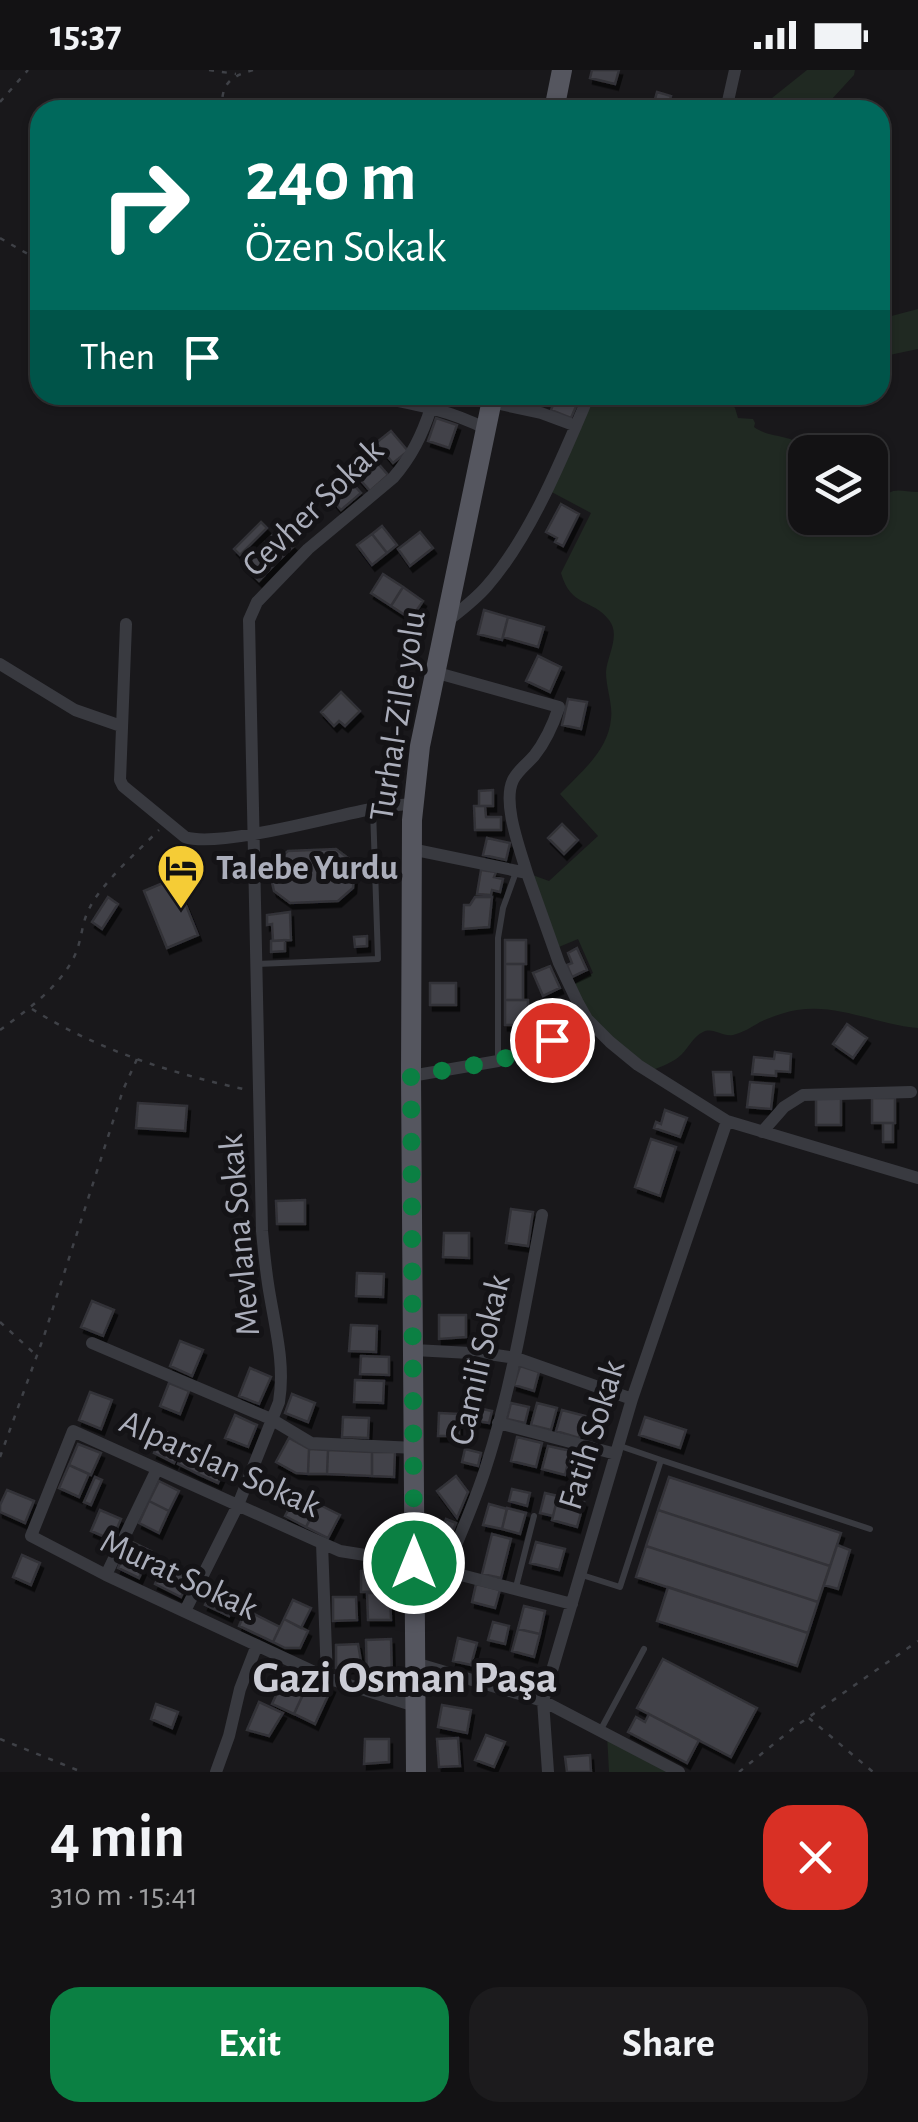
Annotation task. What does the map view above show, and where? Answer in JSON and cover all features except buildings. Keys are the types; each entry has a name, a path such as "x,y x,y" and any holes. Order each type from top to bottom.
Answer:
{"main road":[{"path":"556,100 562,70"},
{"name":"Turhal-Zile yolu","path":"416,1772 411,850 420,746 491,405"}],"street":[{"path":"728,100 735,70"},
{"path":"416,405 465,418 486,429"},
{"path":"515,405 576,426"},
{"path":"444,624 500,570 585,405"},
{"name":"Cevher Sokak","path":"254,833 248,634 252,612 308,550 393,478 414,452 431,408"},
{"path":"126,624 119,769 123,786 185,837 197,840 254,833 373,808 414,804"},
{"path":"0,664 75,710 121,726"},
{"path":"434,672 559,706 548,735 510,788 510,800 522,872 558,962 587,1019 638,1065 726,1121 918,1178"},
{"name":"Mevlana Sokak","path":"185,1611 238,1505 278,1402 281,1372 265,1267 254,833"},
{"path":"411,850 522,872"},
{"path":"411,1076 498,1061 552,1040 587,1019"},
{"path":"762,1132 784,1107 802,1095 910,1092"},
{"name":"Fatih Sokak","path":"548,1772 543,1701 632,1399 726,1121"},
{"name":"Camili Sokak","path":"446,1571 485,1472 516,1358 542,1215"},
{"path":"92,1343 271,1419 311,1443 414,1448"},
{"path":"414,1350 516,1358 632,1399"},
{"path":"498,1423 617,1450"},
{"name":"Alparslan Sokak","path":"31,1536 73,1431 322,1543 327,1678"},
{"path":"106,1574 157,1469"},
{"name":"Murat Sokak","path":"31,1536 327,1678 415,1706"},
{"path":"322,1543 359,1556 414,1563 572,1604"},
{"path":"216,1772 240,1689 258,1645"},
{"path":"415,1663 543,1701 680,1772"}],"lane":[{"path":"256,964 378,959 373,808"},
{"path":"498,1061 498,938 503,908 522,872"},
{"path":"617,1450 661,1460 870,1529"},
{"path":"580,1575 620,1587 661,1460"},
{"path":"516,1589 534,1516"},
{"path":"600,1731 644,1649"}],"path":[{"path":"0,102 28,70"},
{"path":"209,70 238,74"},
{"path":"223,100 230,80 253,70"},
{"path":"0,238 30,255"},
{"path":"0,1030 65,972 76,956 91,905 166,822"},
{"path":"29,1008 77,1034 137,1059 199,1080 259,1092"},
{"path":"0,1457 37,1356 122,1090 137,1059"},
{"path":"0,1322 37,1356"},
{"path":"739,1772 808,1717 918,1641"},
{"path":"808,1717 873,1772"},
{"path":"0,1739 82,1772"}],"shaded area":[{"path":"807,70 855,70 832,100 770,100"},
{"path":"918,309 918,349 890,355 890,316"},
{"path":"584,405 733,405 738,418 753,419 754,427 788,439 788,535 888,535 888,494 918,492 918,1028 828,1009 797,1010 733,1035 703,1032 678,1057 648,1072 610,1042 569,987 593,973 578,939 554,949 527,873 549,881 598,836 560,794 605,741 611,713 606,672 612,626 602,613 570,592 561,573 591,513 546,489"},
{"path":"607,1734 679,1772 609,1772"}],"place":[{"name":"Talebe Yurdu","path":"181,910"}],"district":[{"name":"Gazi Osman Paşa","path":"405,1678"}],"route":[{"path":"414,1563 411,1076 498,1061 552,1040"}]}
